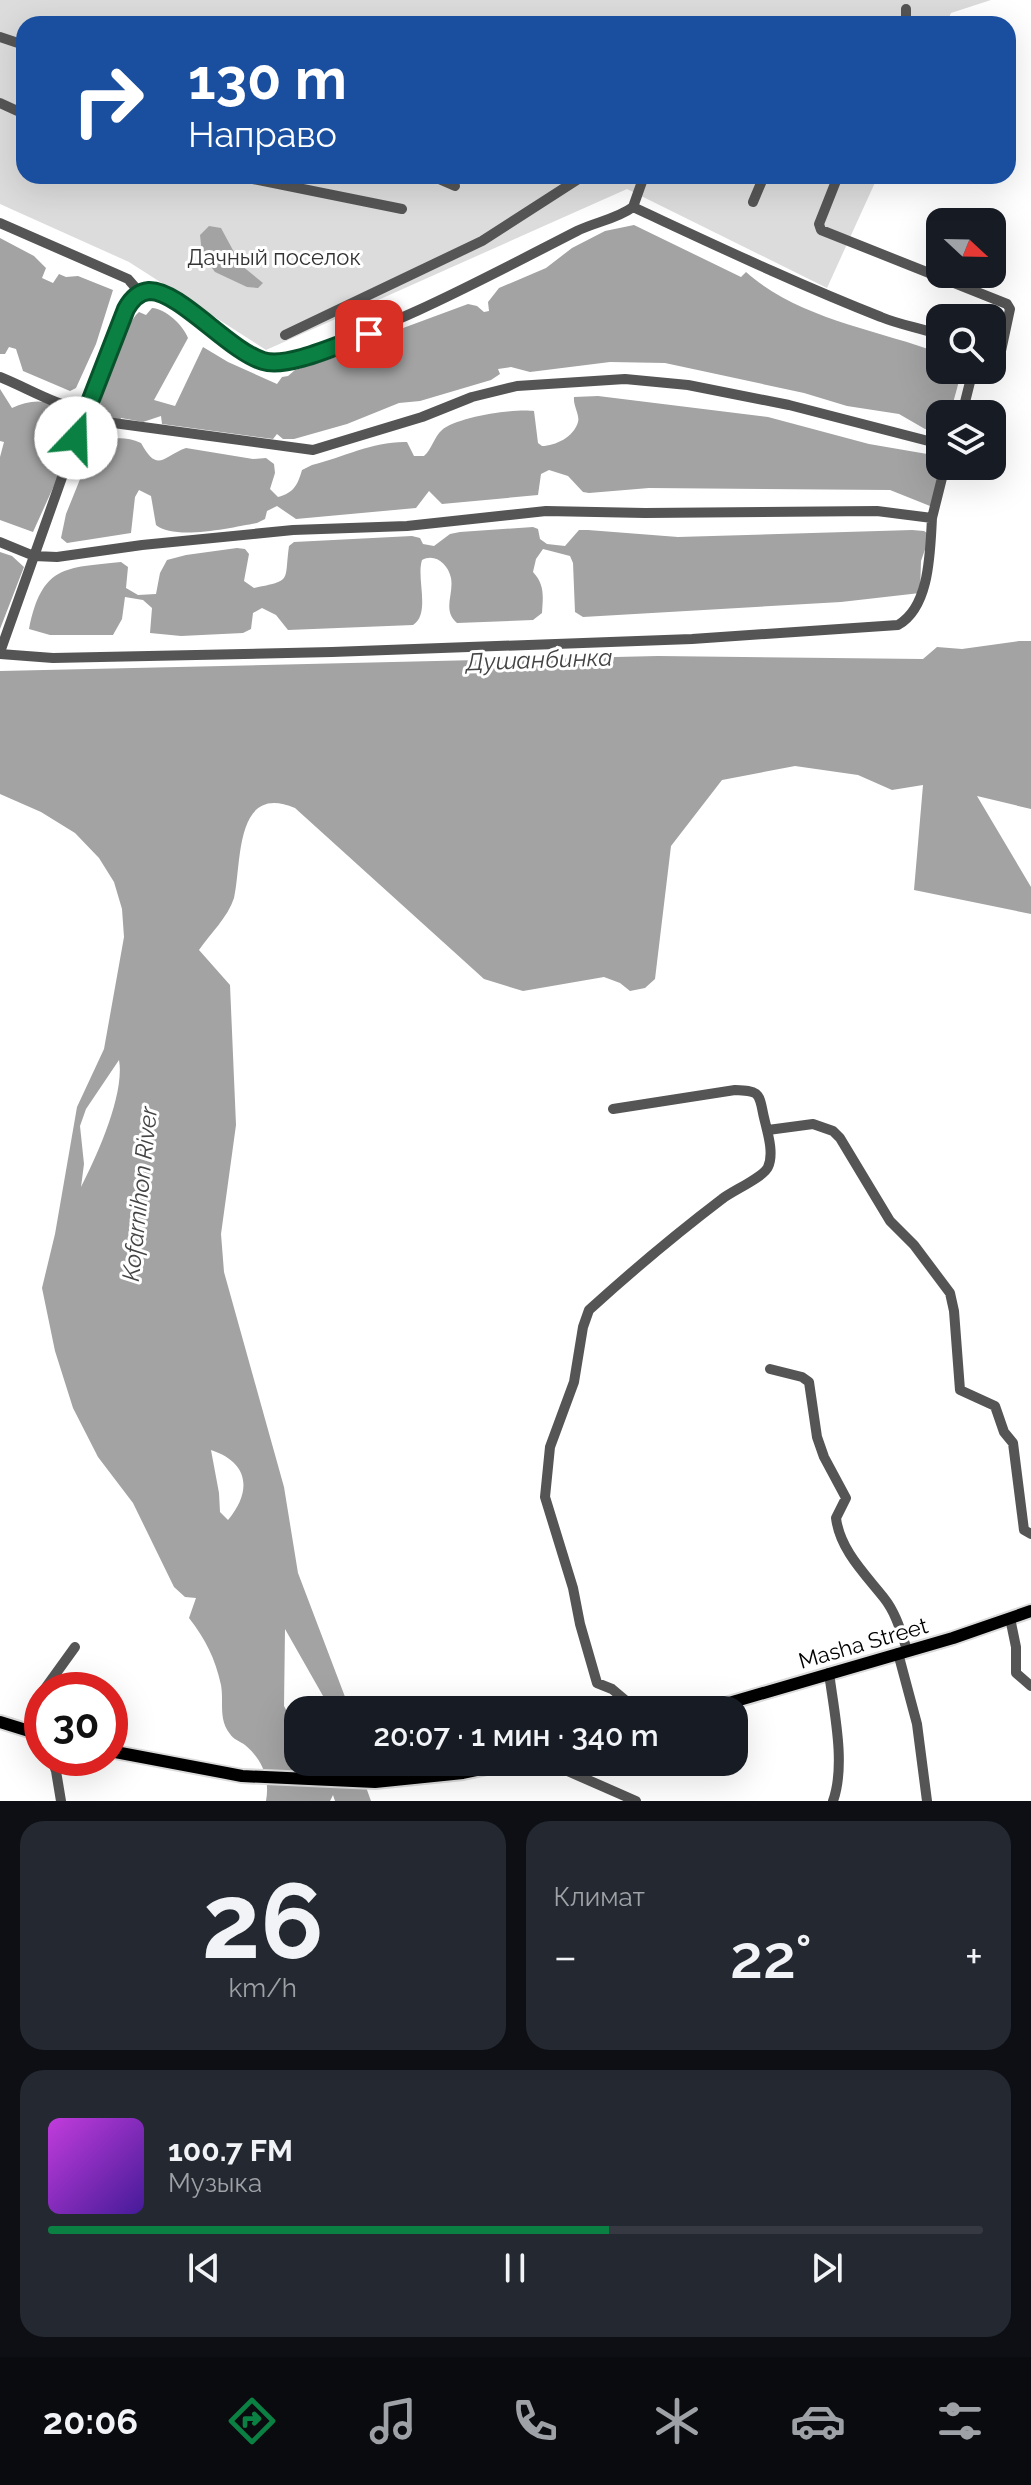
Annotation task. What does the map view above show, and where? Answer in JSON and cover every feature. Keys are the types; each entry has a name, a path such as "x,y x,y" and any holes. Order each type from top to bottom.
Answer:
{"main road":[{"name":"Masha Street","path":"748,1697 953,1638 1031,1611"},
{"path":"0,1722 24,1729"},
{"path":"128,1754 242,1776 375,1782 434,1776"}],"street":[{"path":"906,9 906,16"},
{"path":"278,184 402,209"},
{"path":"450,184 455,186"},
{"path":"285,335 482,241 571,184"},
{"path":"633,207 641,184"},
{"path":"753,202 761,184"},
{"path":"835,184 819,224 821,230 1007,304 1010,309 1006,328"},
{"path":"926,330 886,319 791,281 633,207 580,229 478,284 369,334 288,360 264,361 233,345 185,308 161,294 150,291 141,294 132,299 126,309 0,653 53,658 332,652 692,639 898,625 912,614 923,595 932,518 942,480"},
{"path":"0,223 128,279 141,294"},
{"path":"0,377 85,415 313,450 422,417 472,397 517,386 625,379 688,385 760,399 926,440"},
{"path":"0,542 34,556 76,555 293,530 407,526 546,511 877,511 932,518"},
{"path":"613,1109 735,1090 752,1091 761,1098 768,1130 769,1164 764,1173 734,1190 683,1229 589,1310 583,1327 574,1382 550,1447 546,1508 573,1588 597,1683 620,1696"},
{"path":"768,1130 813,1124 833,1131 890,1221 943,1281 954,1311 960,1390 998,1409 1004,1432 1013,1443 1024,1530 1031,1534"},
{"path":"770,1369 802,1377 809,1382 817,1437 846,1498 836,1518 840,1533 855,1563 894,1614 917,1724 927,1801"},
{"path":"1010,1618 1016,1647 1016,1673 1031,1686"},
{"path":"57,1672 75,1647"},
{"path":"829,1673 838,1770 838,1787 833,1801"},
{"path":"57,1776 61,1801"},
{"path":"580,1776 636,1801"},
{"path":"583,1776 587,1779"}],"green space":[{"name":"Дачный поселок","path":"0,0 991,0 950,16 16,16 16,184 874,184 827,288 627,189 266,350 129,262 0,204"}],"water":[{"path":"634,225 741,277 746,272 767,288 814,312 926,349 926,384 958,384 954,400 926,400 926,429 899,414 847,406 804,393 665,363 610,362 530,372 511,367 498,369 500,374 491,380 420,401 399,403 347,424 294,439 283,439 277,434 273,439 162,424 161,416 143,422 121,418 118,425 110,422 111,414 99,408 121,342 139,312 146,315 152,308 163,311 178,323 188,338 154,400 175,406 203,347 277,384 282,377 295,370 368,347 377,351 383,349 384,343 393,337 395,331 468,304 484,312 489,311 488,302 499,288 546,268 572,248 605,231"},
{"path":"209,226 221,228 241,265 263,283 258,288 247,287 215,272 206,260 198,257 202,253 200,235"},
{"path":"0,238 34,256 46,268 42,278 53,283 59,274 78,276 113,290 96,344 76,388 70,391 23,371 16,349 9,347 5,354 0,354"},
{"path":"0,389 12,408 30,402 56,405 75,425 62,468 33,532 0,520 0,457 4,442 0,441"},
{"path":"598,396 768,417 869,444 926,454 926,480 938,480 935,508 890,490 649,488 589,493 583,492 568,476 549,470 541,474 538,495 442,504 429,491 416,508 296,519 277,506 267,511 265,519 257,523 190,532 165,530 156,525 151,496 139,490 135,497 131,533 67,543 61,538 66,514 95,442 129,439 141,443 157,460 186,448 253,459 266,458 274,464 275,473 270,489 278,497 292,490 302,470 312,465 395,442 407,442 414,456 424,456 437,436 449,425 486,414 534,411 538,443 542,446 553,444 563,440 576,427 578,419 574,397"},
{"path":"538,529 540,539 547,544 565,546 579,530 678,537 912,530 930,535 921,561 920,593 841,602 583,617 575,612 570,556 543,549 536,559 533,572 541,586 542,613 533,620 457,623 449,608 452,584 449,573 440,561 427,558 422,560 421,568 421,612 413,625 288,630 276,615 262,608 253,613 251,629 243,633 181,636 150,633 152,608 143,600 125,597 122,619 113,635 50,635 29,629 34,608 49,581 71,569 85,566 121,562 128,567 126,588 138,595 156,594 160,573 167,560 245,549 249,554 244,581 254,588 284,578 289,546 294,542 412,536 420,538 423,544 434,546 450,534 460,532"},
{"path":"0,552 12,556 24,567 0,629"},
{"path":"1031,641 1031,809 977,796 1031,887 1031,914 914,890 923,785 892,790 858,775 795,766 722,780 671,846 655,979 645,988 630,991 604,977 523,991 484,979 295,808 275,803 261,806 251,816 241,848 234,898 223,919 199,950 230,985 236,1125 221,1234 224,1272 284,1487 298,1573 345,1696 323,1696 285,1629 284,1776 362,1776 371,1801 335,1801 333,1795 330,1801 266,1801 267,1785 261,1764 226,1728 216,1666 189,1618 196,1598 185,1597 174,1587 133,1503 98,1457 73,1408 55,1351 42,1288 55,1234 77,1107 104,1049 124,937 122,909 114,882 99,858 75,833 41,812 0,794 0,671 658,656 923,659 937,647 962,649","holes":["119,1060 120,1074 114,1107 102,1142 81,1187 84,1164 80,1126 86,1109","211,1450 233,1462 243,1478 241,1498 228,1520 220,1512"]}],"route":[{"path":"76,438 126,309 132,299 141,294 150,291 161,294 185,308 233,345 252,356 275,363 369,334"}],"water label":[{"name":"Душанбинка","path":"539,660"},
{"name":"Kofarnihon River","path":"140,1194"}]}
